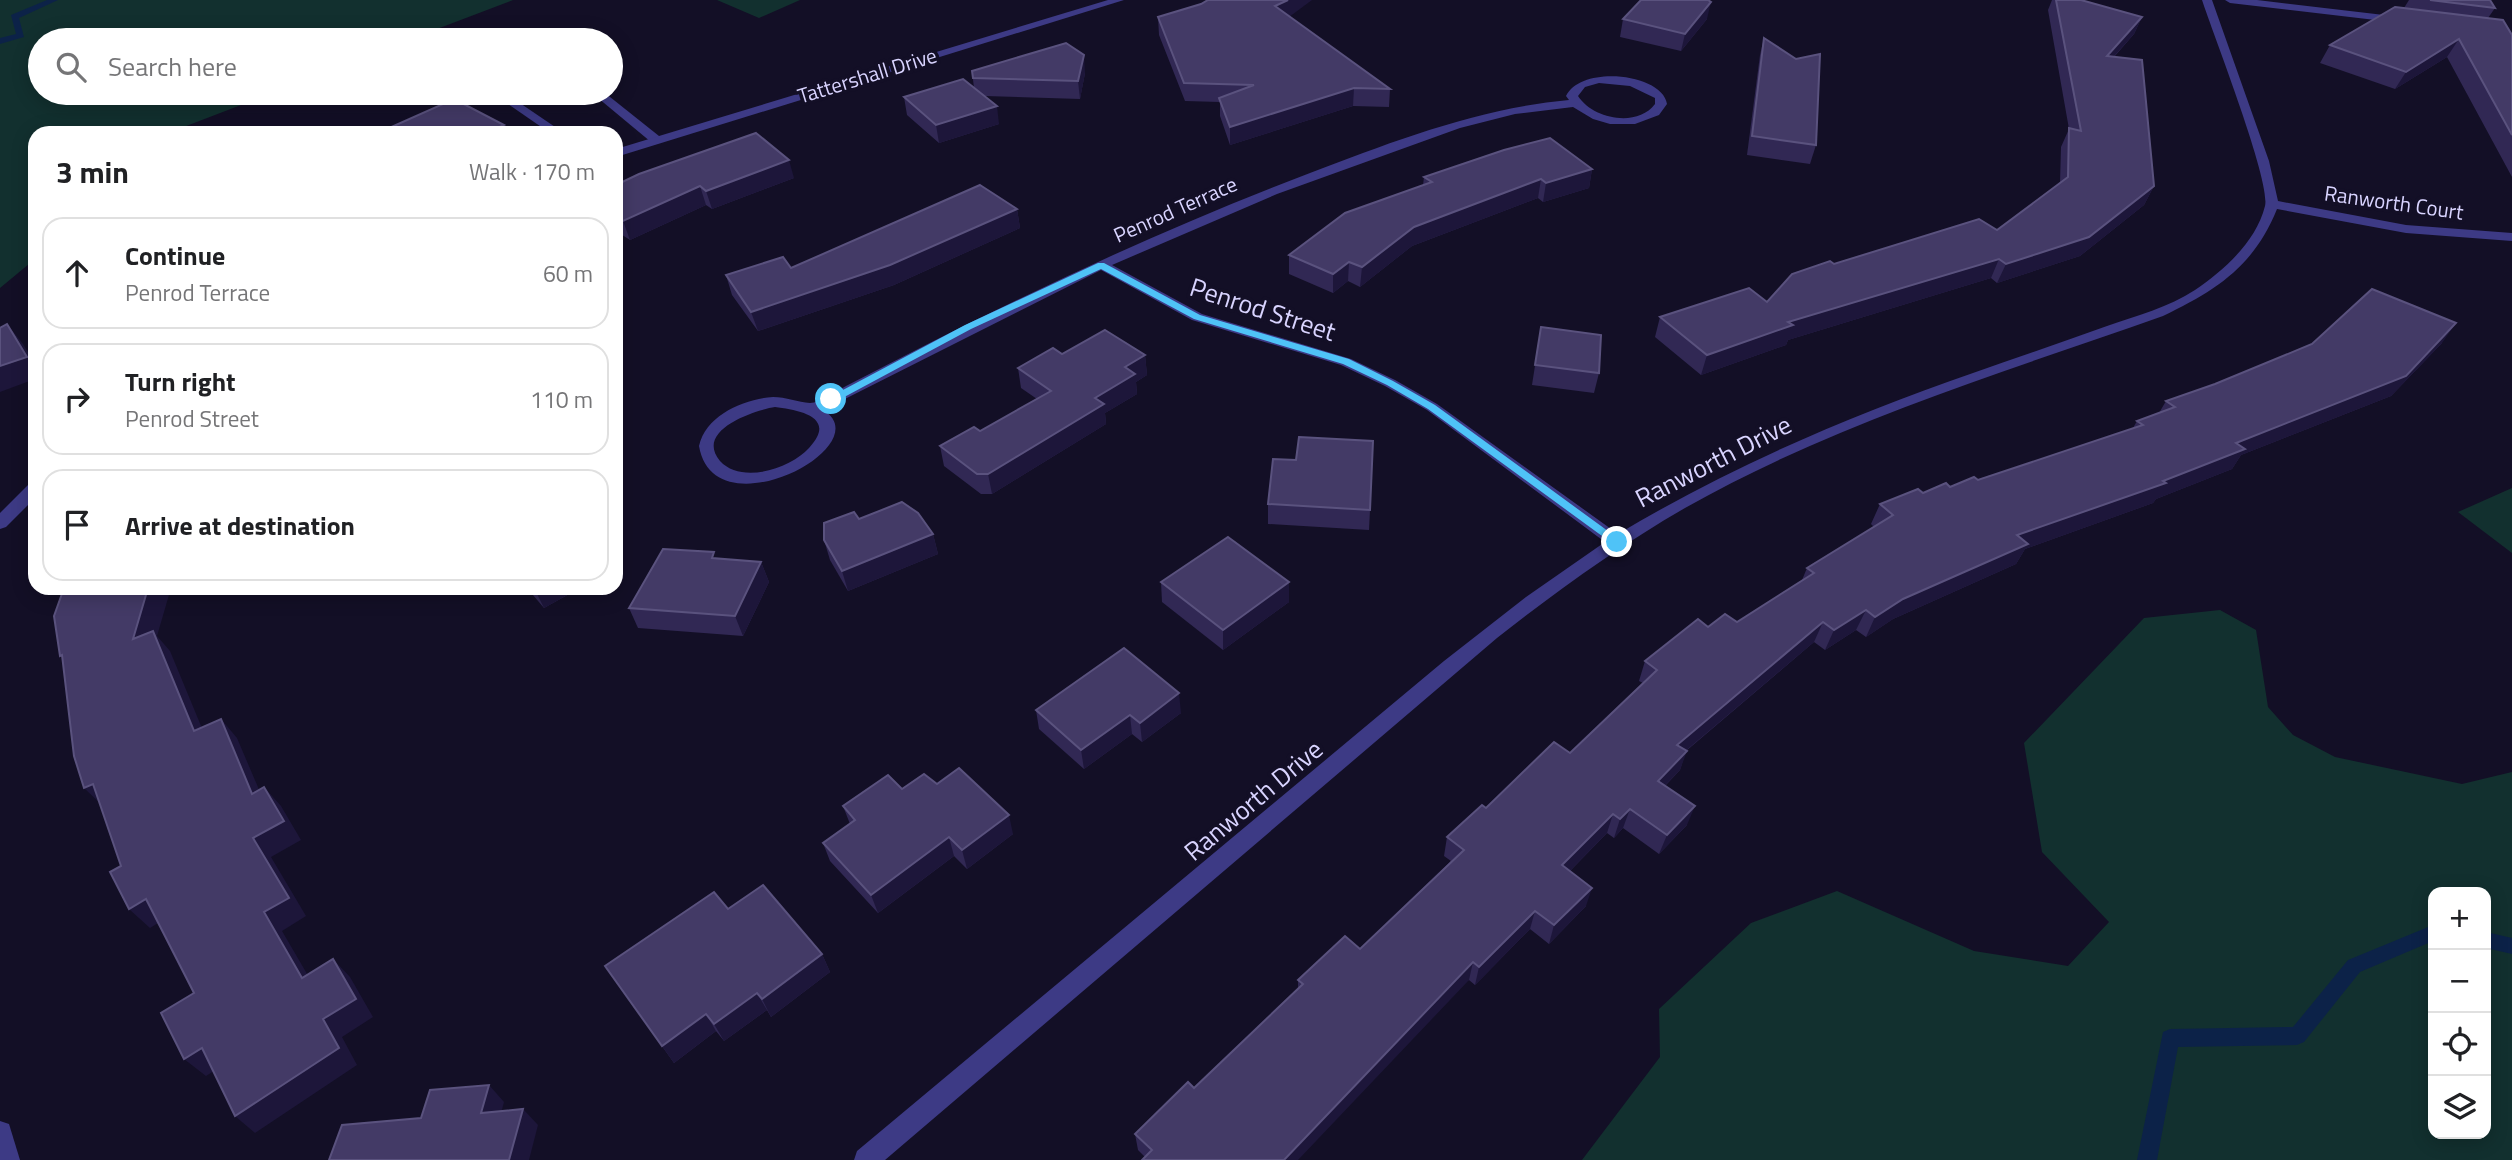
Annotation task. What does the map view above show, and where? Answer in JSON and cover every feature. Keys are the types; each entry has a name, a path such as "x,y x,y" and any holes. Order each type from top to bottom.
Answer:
{"street":[{"name":"Tattershall Drive","path":"623,150 1119,0"},
{"path":"2207,0 2263,161 2272,204"},
{"path":"2230,0 2409,21"},
{"path":"1604,79 1643,85 1659,97 1661,104 1651,115 1625,120 1595,116 1575,103 1572,96 1581,84 1604,79"},
{"name":"Penrod Terrace","path":"813,409 968,327 1219,211 1409,141 1523,108 1575,103"},
{"path":"516,105 548,126"},
{"path":"613,105 654,139"},
{"name":"Ranworth Court","path":"2272,204 2406,229 2512,237"},
{"name":"Ranworth Drive","path":"866,1160 1492,634 1617,542 1728,480 1803,444 1885,411 2158,313 2198,294 2230,270 2250,248 2262,229 2272,204"},
{"name":"Penrod Street","path":"1101,265 1197,317 1346,362 1390,383 1432,407 1617,542"},
{"path":"775,402 792,402 813,409 827,424 827,435 822,447 811,459 796,468 775,475 747,478 733,476 718,469 708,459 705,447 710,433 738,411 775,402"},
{"path":"0,523 28,495"},
{"path":"0,1133 8,1160"}],"green space":[{"path":"0,0 513,0 440,28 28,28 28,105 241,105 186,126 28,126 28,265 0,288"},
{"path":"717,0 800,0 759,18"},
{"path":"2512,488 2512,553 2458,512"},
{"path":"2220,610 2256,630 2268,707 2293,735 2335,757 2462,784 2512,772 2512,1160 1582,1160 1660,1057 1659,1009 1751,923 1837,891 1974,951 2068,966 2109,922 2042,852 2024,743 2144,618"}],"building":[{"path":"1208,0 1288,0 1275,6 1390,89 1354,88 1230,127 1219,98 1254,85 1184,83 1158,17"},
{"path":"1641,0 1711,2 1685,34 1623,19"},
{"path":"2056,0 2081,0 2142,17 2107,56 2142,60 2154,186 2089,237 2006,264 1999,259 1788,322 1793,325 1707,355 1660,317 1749,288 1767,302 1792,274 1830,261 1834,264 1979,219 1997,230 2068,177 2069,128 2081,131"},
{"path":"2430,0 2490,0 2495,8"},
{"path":"2395,7 2503,20 2512,35 2512,135 2459,39 2406,72 2330,45"},
{"path":"1764,38 1796,59 1820,54 1816,145 1752,136"},
{"path":"1066,43 1084,55 1078,81 973,78 972,71"},
{"path":"963,79 997,106 936,125 904,97"},
{"path":"441,105 466,105 504,125 502,126 394,126"},
{"path":"756,133 789,160 706,191 700,186 623,221 623,182"},
{"path":"1550,138 1592,169 1546,183 1541,179 1414,227 1362,267 1349,262 1333,274 1289,255 1345,213 1432,182 1424,177 1504,150"},
{"path":"980,185 1017,209 890,265 751,312 726,275 783,257 791,268"},
{"path":"2372,289 2456,323 2406,376 2236,443 2245,449 2163,481 2166,483 2017,535 2028,544 1903,599 1875,617 1866,610 1834,630 1823,622 1677,745 1687,751 1658,781 1695,806 1667,835 1630,809 1620,819 1613,814 1562,865 1592,888 1554,925 1535,911 1479,967 1473,962 1284,1160 1142,1160 1152,1150 1135,1134 1188,1082 1194,1088 1303,984 1298,980 1345,936 1360,949 1464,850 1447,837 1482,805 1486,808 1554,742 1570,753 1657,670 1645,661 1698,619 1708,627 1725,614 1737,622 1814,573 1807,568 1893,515 1880,504 1918,489 1923,493 1946,483 1950,487 1974,477 1978,480 2143,425 2137,421 2175,407 2166,401 2312,344"},
{"path":"7,324 27,357 0,366 0,328"},
{"path":"1541,327 1601,335 1599,373 1535,365"},
{"path":"1105,330 1145,355 1125,367 1135,374 1095,398 1104,404 988,474 977,474 940,446 974,427 980,431 1051,391 1018,368 1053,348 1062,354"},
{"path":"1299,437 1373,441 1370,510 1268,504 1273,459 1296,460"},
{"path":"902,502 918,513 933,534 842,571 824,540 824,523 854,512 859,519"},
{"path":"1228,537 1289,582 1223,630 1161,582"},
{"path":"663,549 714,552 712,558 761,562 735,616 629,608"},
{"path":"62,595 146,595 133,639 153,631 194,731 221,719 252,794 264,787 284,821 253,838 289,898 264,912 302,978 333,959 356,999 323,1019 339,1048 235,1116 202,1048 184,1059 161,1013 194,993 146,899 129,909 110,872 121,866 93,784 84,788 74,756 62,655 60,656 54,616"},
{"path":"1124,648 1179,693 1140,723 1130,715 1081,750 1036,710"},
{"path":"959,768 1009,815 962,850 949,837 871,895 823,843 855,820 843,806 888,775 902,789 924,774 937,784"},
{"path":"763,885 822,954 762,999 757,993 714,1024 706,1014 662,1046 605,966 714,892 728,909"},
{"path":"489,1085 481,1113 523,1109 509,1160 329,1160 342,1125 421,1118 430,1090"}],"waterway":[{"path":"0,41 21,35 14,17 54,0"},
{"path":"2147,1160 2170,1038 2297,1036 2354,966 2428,935"},
{"path":"2491,941 2512,946"}],"route":[{"path":"831,399 968,327 1101,265 1197,317 1346,362 1390,383 1432,407 1617,542"}]}
